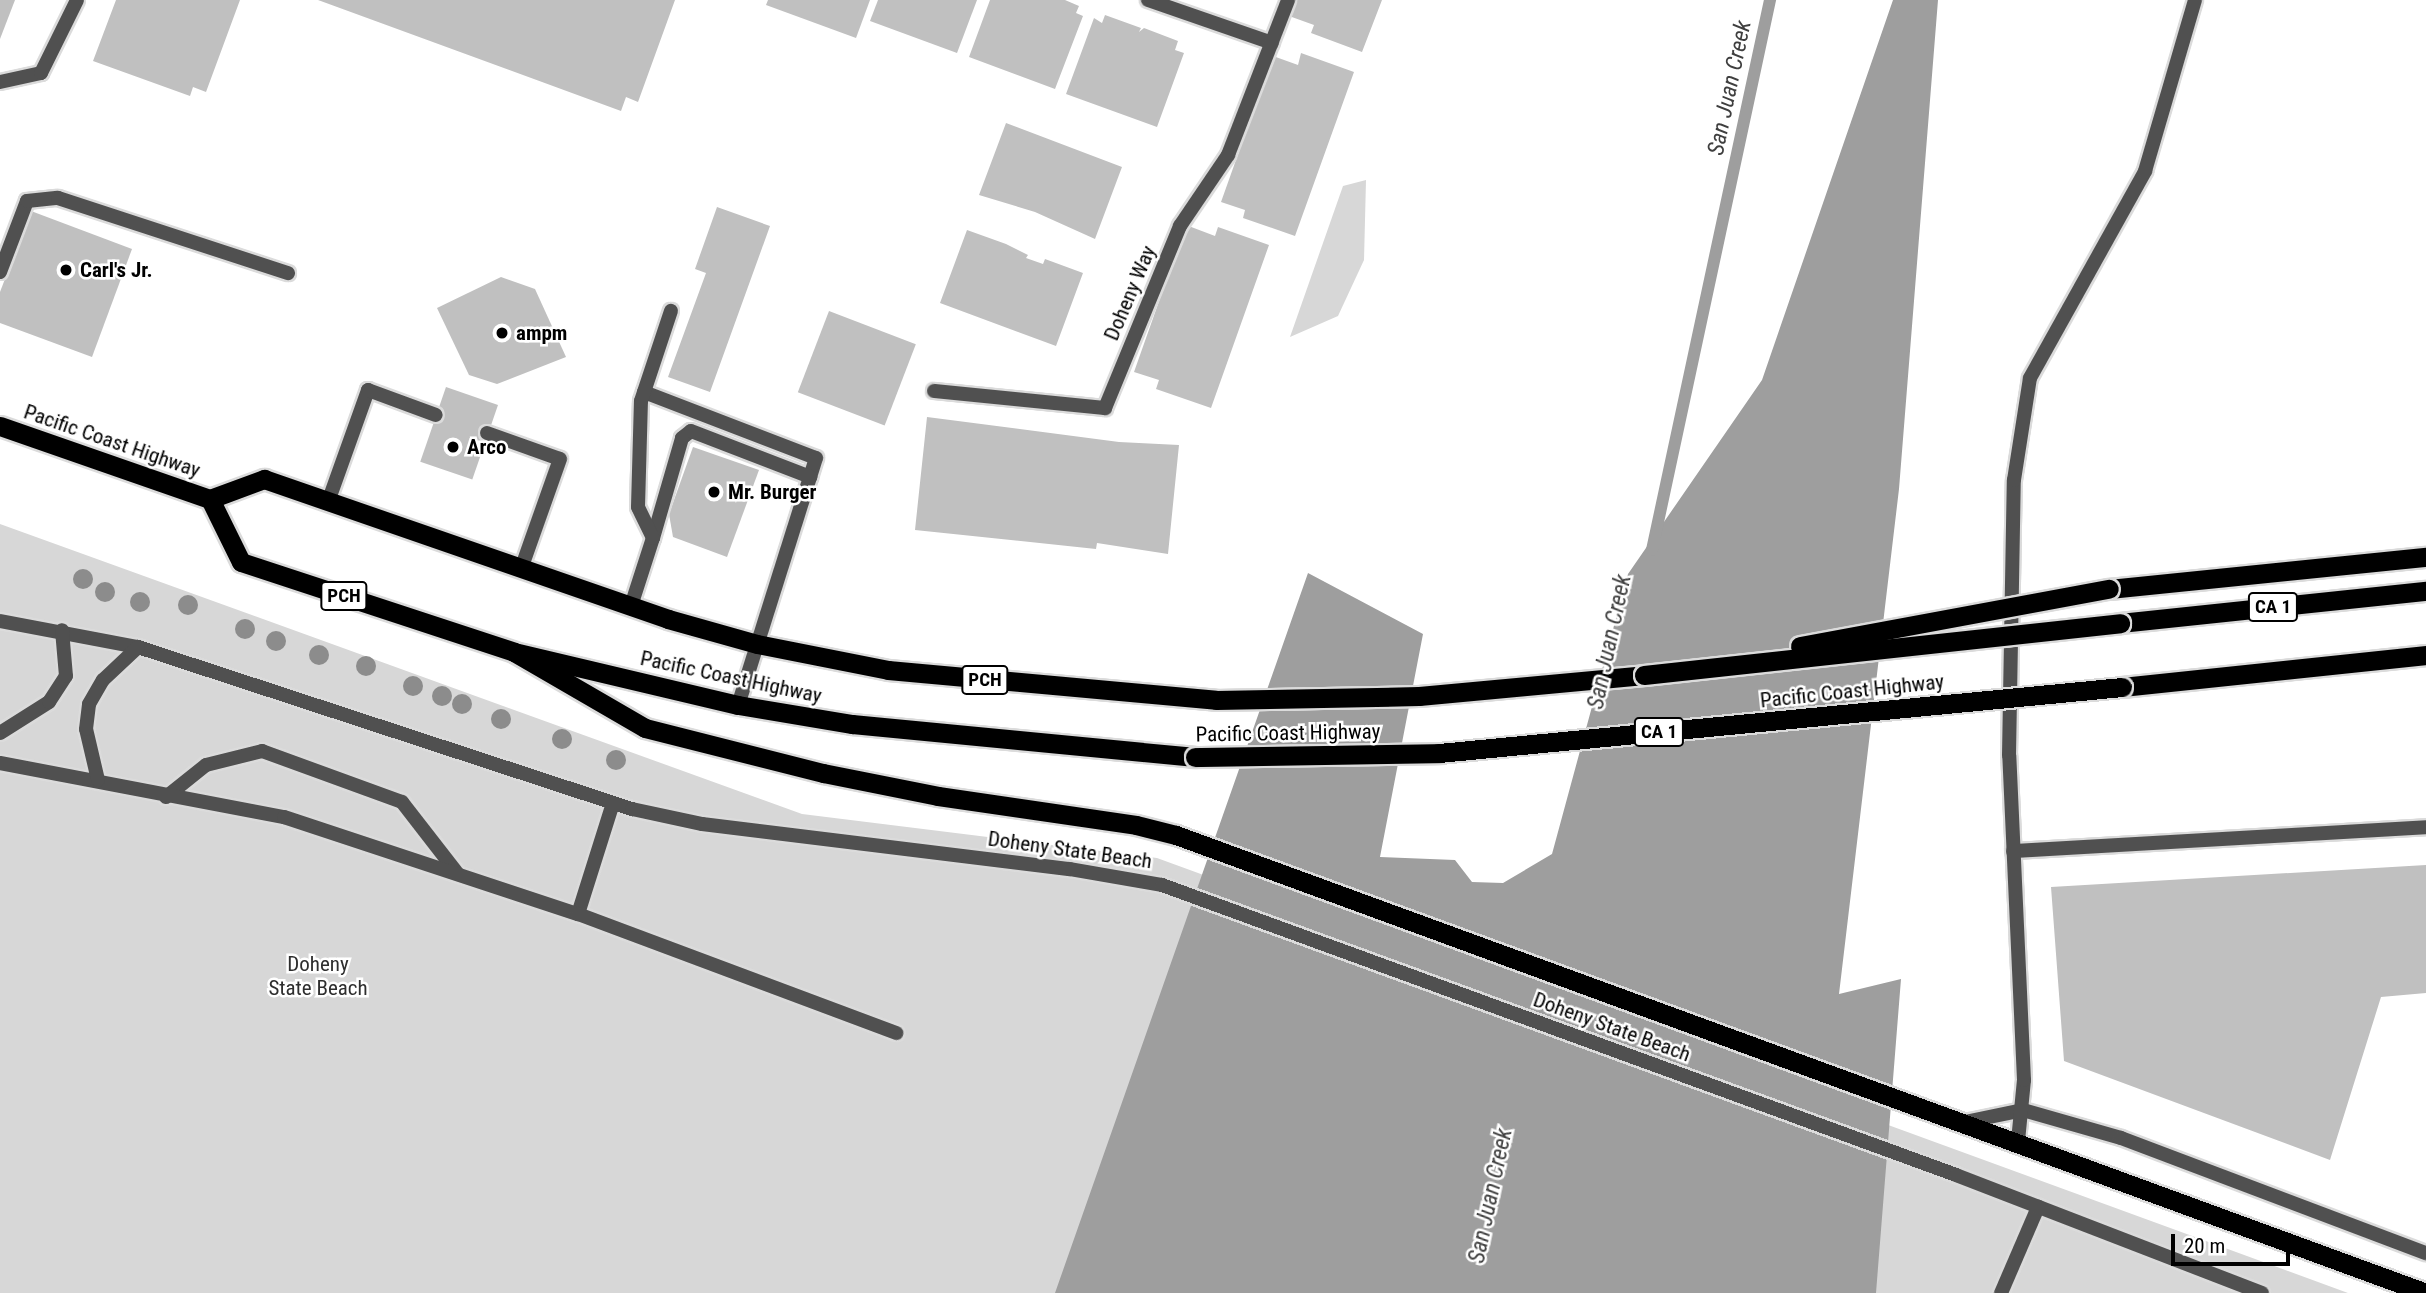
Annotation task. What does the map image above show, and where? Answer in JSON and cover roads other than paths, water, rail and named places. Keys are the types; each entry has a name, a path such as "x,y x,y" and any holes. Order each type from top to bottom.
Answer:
{"highway":[{"name":"Pacific Coast Highway","path":"0,426 210,499 264,479 631,606 757,644 888,670 1216,700 1419,696 1644,675 2426,591"},
{"name":"Pacific Coast Highway","path":"210,499 241,562 514,652 738,705 852,724 1014,743 1195,757 1438,753 2426,655"},
{"path":"1644,675 2109,589 2426,556"},
{"path":"514,652 645,728 849,778 1136,825 1175,835 1959,1123 2018,1141 2426,1293"}],"street":[{"path":"0,82 41,73 77,0"},
{"path":"1148,0 1272,43"},
{"name":"Doheny Way","path":"934,391 1105,408 1180,226 1227,155 1288,0"},
{"path":"2018,1141 2023,1110 2008,755 2014,480 2030,378 2145,171 2195,0"},
{"path":"0,272 27,201 58,198 288,273"},
{"path":"653,538 638,507 644,392 671,311"},
{"path":"328,502 368,390 436,415"},
{"path":"644,392 816,458 738,705"},
{"path":"631,606 682,438 691,431 810,477"},
{"path":"487,433 560,458 521,569"},
{"name":"Doheny State Beach","path":"0,621 62,630 138,646 613,803 702,824 1070,869 1162,885 1956,1175 2240,1289 2262,1293"},
{"path":"0,733 50,702 66,676 62,630"},
{"path":"98,780 86,729 89,704 103,680 138,646"},
{"path":"166,797 206,765 262,751 402,802 457,873"},
{"path":"0,763 98,780 166,797 284,817 578,914 897,1033"},
{"path":"578,914 613,803"},
{"path":"2013,851 2426,827"},
{"path":"1959,1123 2023,1110 2121,1138 2426,1253"},
{"path":"2001,1293 2038,1207"}],"water":[{"path":"1893,0 1938,0 1899,489 1839,994 1901,979 1876,1293 1055,1293 1308,573 1423,634 1380,857 1455,860 1472,882 1503,883 1552,854 1628,574 1762,380"}],"waterway":[{"name":"San Juan Creek","path":"1652,550 1770,0"}],"place":[{"name":"Carl's Jr.","path":"66,270"},
{"name":"ampm","path":"502,333"},
{"name":"Arco","path":"453,447"},
{"name":"Mr. Burger","path":"714,492"}]}
